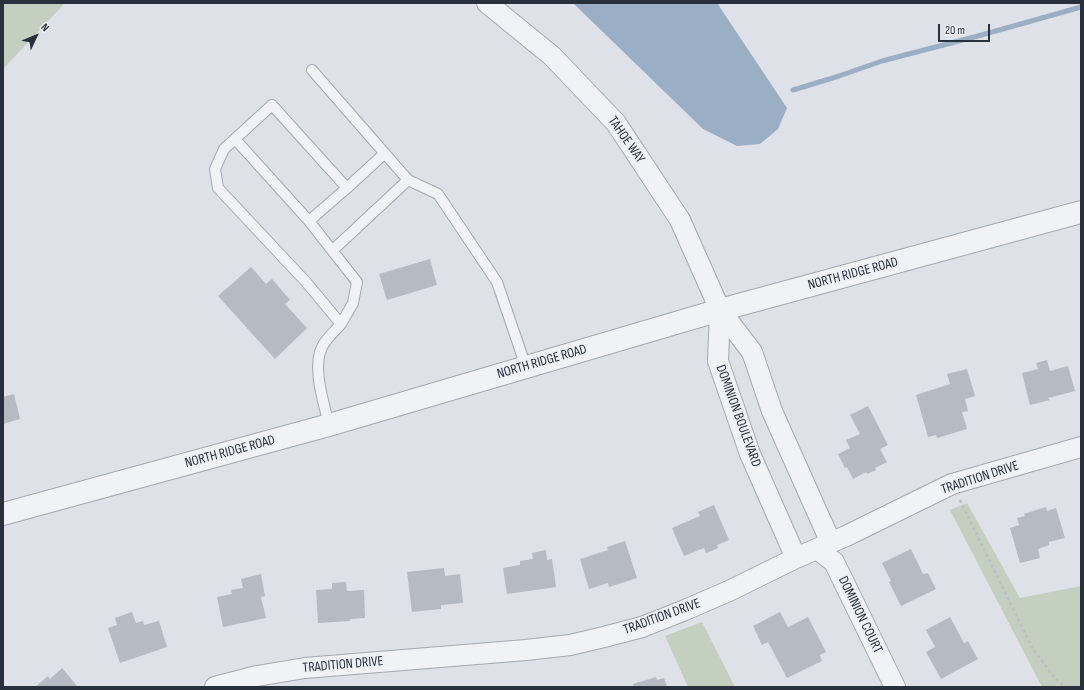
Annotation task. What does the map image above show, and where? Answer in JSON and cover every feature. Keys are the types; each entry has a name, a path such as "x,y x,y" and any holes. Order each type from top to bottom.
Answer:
{"street":[{"name":"TAHOE WAY","path":"487,3 552,56 616,123 680,220 720,310"},
{"name":"NORTH RIDGE ROAD","path":"3,513 329,425 720,310 1081,212"},
{"path":"720,310 752,352 772,411 824,546"},
{"name":"DOMINION BOULEVARD","path":"720,310 718,361 750,454 796,558"},
{"name":"TRADITION DRIVE","path":"215,687 257,676 305,668 526,650 570,645 604,637 642,626 685,610 824,546 952,484 1081,447"},
{"name":"DOMINION COURT","path":"824,546 834,562 895,687"}],"lane":[{"path":"312,70 408,180 438,194 497,282 526,367"},
{"path":"341,324 306,282 218,188 215,169 224,149 272,105 347,188"},
{"path":"235,139 333,250 357,282 357,304 322,346 319,357 318,373 329,425"},
{"path":"309,222 385,153"},
{"path":"333,250 408,180"}],"path":[{"path":"952,484 1032,648 1064,687"}],"green space":[{"path":"3,3 65,3 3,69"},
{"path":"967,503 1020,598 1081,586 1081,687 1042,687 950,510"},
{"path":"702,622 735,687 688,687 665,636"}],"water":[{"path":"573,3 717,3 787,108 778,129 760,144 737,146 703,129"}],"building":[{"path":"430,259 437,285 387,300 379,274"},
{"path":"251,267 266,284 272,279 290,300 285,304 307,328 275,359 218,296"},
{"path":"1047,360 1050,371 1068,366 1075,391 1048,398 1050,400 1030,405 1022,373 1038,369 1036,363"},
{"path":"967,369 975,396 965,399 968,411 962,412 967,429 937,438 936,435 928,437 916,395 950,384 947,374"},
{"path":"14,394 20,419 3,424 3,397"},
{"path":"868,406 888,445 880,449 887,462 875,468 876,470 867,474 866,472 853,479 847,467 845,468 838,454 850,448 846,440 860,434 850,415"},
{"path":"714,505 729,540 717,545 718,548 706,553 704,548 684,556 672,528 700,516 698,512"},
{"path":"1046,507 1047,511 1056,508 1065,538 1049,542 1049,545 1038,549 1040,558 1020,563 1010,528 1019,525 1017,518 1025,516 1024,514"},
{"path":"625,541 637,578 609,587 608,583 589,589 580,559 608,550 607,547"},
{"path":"911,549 923,574 928,573 936,589 901,606 889,582 891,581 882,563"},
{"path":"546,550 547,560 552,559 556,587 507,594 503,568 520,565 520,561 533,559 532,553"},
{"path":"444,568 445,576 460,574 463,603 441,605 441,609 412,612 407,572"},
{"path":"261,574 265,596 261,597 266,618 223,627 217,597 232,594 231,590 243,588 241,579"},
{"path":"346,582 347,591 364,590 365,618 350,619 350,621 318,623 316,590 332,589 332,583"},
{"path":"132,612 136,623 143,621 144,625 159,621 167,647 120,663 108,628 117,625 115,618"},
{"path":"780,612 788,627 808,617 826,652 820,655 822,661 787,678 768,642 762,645 753,626"},
{"path":"950,617 964,643 968,641 978,659 941,679 926,652 935,647 926,630"},
{"path":"62,668 78,687 35,687 48,676 50,679"},
{"path":"656,677 657,680 664,678 667,687 634,687 633,684"}],"waterway":[{"path":"793,90 882,61 1081,7"}]}
